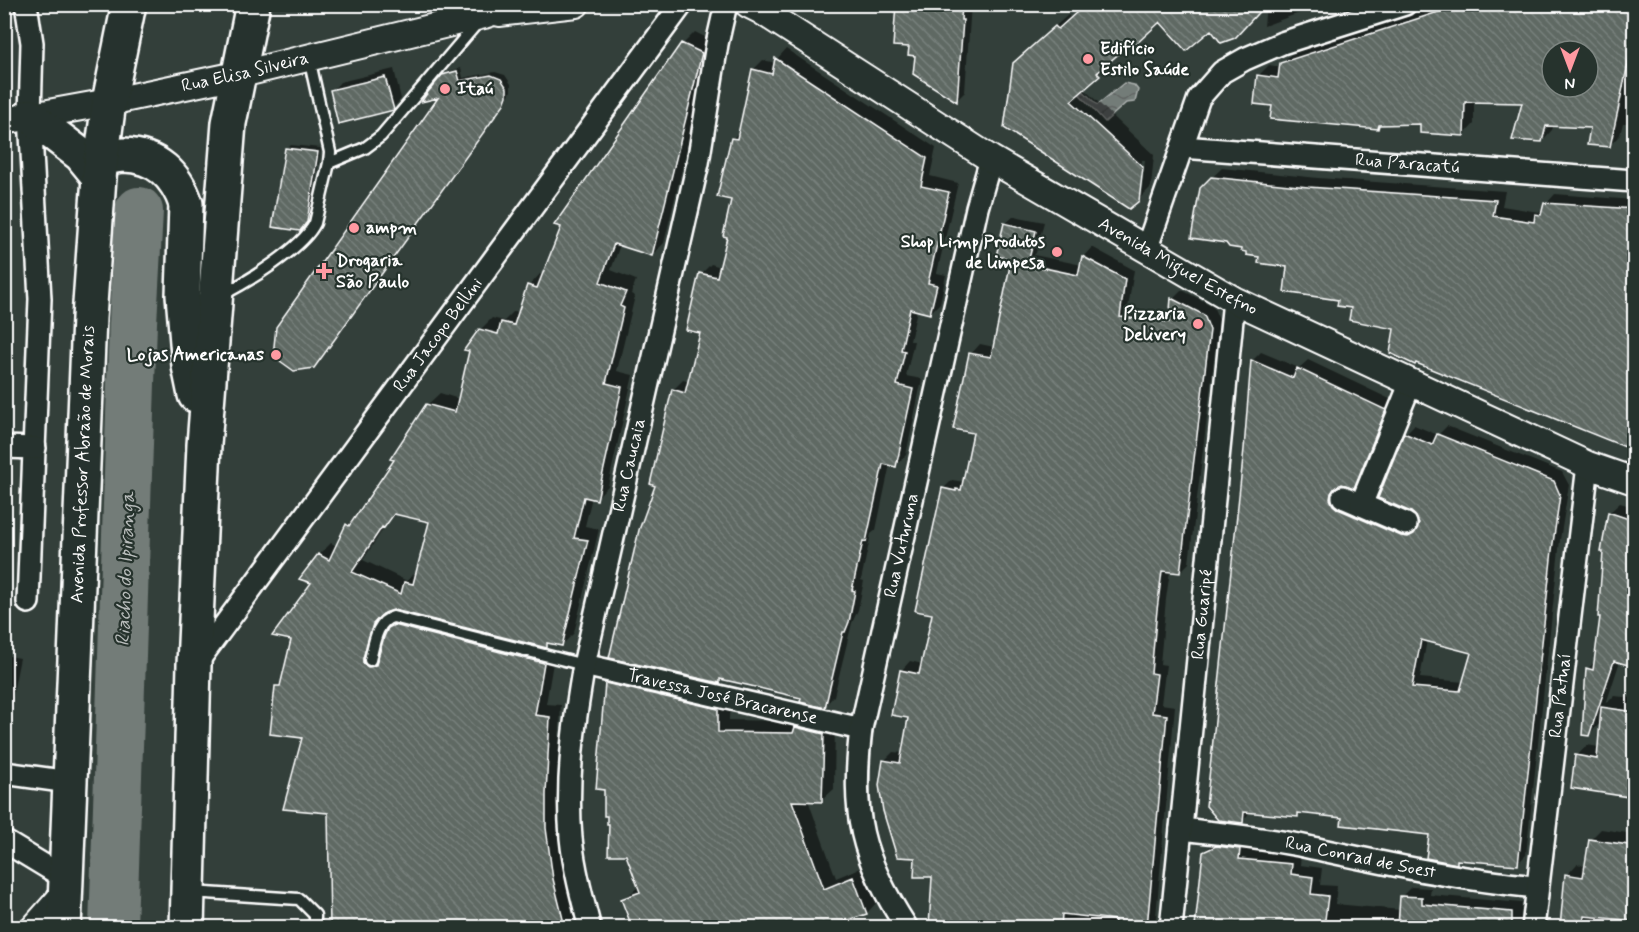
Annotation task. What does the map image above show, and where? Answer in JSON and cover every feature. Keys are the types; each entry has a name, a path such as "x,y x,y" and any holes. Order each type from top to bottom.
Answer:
{"main road":[{"name":"Avenida Professor Abraão de Morais","path":"64,927 89,330 100,168 109,102 129,4"},
{"path":"187,927 194,665 204,446 229,123 253,4"},
{"path":"17,118 100,168 124,155 155,162 169,172 182,192 186,204 183,295 189,366 204,446"}],"street":[{"path":"26,4 32,43 17,118 40,299 28,602"},
{"name":"Rua Elisa Silveira","path":"17,118 109,102 237,75 484,15 517,4"},
{"name":"Rua Elisa Silveira","path":"484,15 576,4"},
{"name":"Rua Jacopo Bellini","path":"194,665 682,4"},
{"name":"Rua Caucaia","path":"590,927 578,881 571,826 570,772 574,722 584,665 698,163 717,44 726,4"},
{"name":"Avenida Miguel Estefno","path":"748,4 991,159 1234,300 1588,465 1635,481"},
{"path":"1146,250 1199,98 1222,72 1282,43 1405,4"},
{"name":"Rua Paracatú","path":"1182,147 1635,181"},
{"name":"Rua Vuturuna","path":"907,927 876,877 862,837 856,795 861,729 977,208 991,159"},
{"name":"Rua Guaripé","path":"1171,927 1234,300"},
{"path":"1406,524 1352,501 1412,382"},
{"path":"4,447 35,448"},
{"name":"Rua Patuaí","path":"1533,927 1588,465"},
{"name":"Travessa José Bracarense","path":"584,665 861,729"},
{"path":"4,773 69,782"},
{"name":"Rua Conrad de Soest","path":"1181,829 1259,838 1428,873 1538,887"},
{"path":"4,841 65,886 34,927"}],"lane":[{"path":"329,163 365,148 381,136 484,15"},
{"path":"215,298 254,278 302,241 312,230 329,163 328,139 309,58"},
{"path":"370,660 378,630 383,621 393,617 584,665"},
{"path":"188,892 299,899 315,915 315,927"}],"water":[{"path":"1062,69 1097,105 1124,83 1134,85 1138,90 1135,102 1126,103 1105,122 1073,87"}],"building":[{"path":"896,4 962,4 961,20 963,20 957,102 913,74 915,56 908,55 909,47 893,46"},
{"path":"1086,4 1266,4 1235,38 1221,43 1211,30 1186,51 1160,22 1135,45 1132,42 1097,73 1100,76 1071,101 1143,167 1139,201 1129,209 1004,128 1013,63 1055,26 1058,29"},
{"path":"1463,4 1635,4 1635,32 1610,147 1587,145 1590,128 1546,126 1542,142 1512,140 1522,103 1465,102 1464,136 1420,133 1420,124 1379,125 1378,129 1270,119 1272,106 1254,104 1257,75 1278,78 1280,63"},
{"path":"681,43 702,53 652,256 614,244 600,282 626,292 620,306 624,308 606,383 622,387 597,500 584,497 574,538 588,540 562,646 547,643 547,648 394,610 383,614 373,624 363,658 363,663 368,667 376,665 388,628 394,625 544,663 535,715 550,717 546,828 553,879 565,927 330,927 328,813 283,809 302,738 270,734 275,686 280,686 291,640 272,636 311,583 299,579 318,554 329,560 346,524 349,526 394,460 390,459 426,404 455,412 469,351 464,350 479,329 498,334 501,322 514,325 527,285 537,288 561,227 554,225","holes":["394,514 429,522 413,584 404,582 401,594 352,572 382,527 384,528"]},
{"path":"775,58 927,158 921,186 949,192 928,283 937,285 930,314 910,309 901,350 905,351 897,385 913,389 896,467 883,464 866,542 863,541 852,590 855,591 849,622 843,632 825,708 800,702 801,698 751,686 720,679 720,683 609,658 639,530 655,486 650,484 672,389 685,393 700,333 686,330 699,273 717,277 727,237 723,236 731,200 717,197 731,138 737,139 752,69 772,74"},
{"path":"457,71 460,81 491,75 501,79 507,88 504,104 314,368 294,371 273,356 276,327 438,98 421,102 428,92 442,75"},
{"path":"385,77 394,110 338,124 330,90"},
{"path":"285,148 318,152 307,222 300,231 272,227"},
{"path":"1211,177 1308,187 1496,200 1493,216 1534,222 1535,214 1541,215 1544,203 1635,209 1635,451 1416,363 1415,365 1390,353 1394,329 1349,320 1351,308 1337,306 1338,300 1284,292 1287,267 1258,263 1259,257 1246,255 1246,252 1241,249 1229,247 1226,243 1191,238 1200,188"},
{"path":"1004,223 1036,231 1028,263 996,256"},
{"path":"1082,256 1125,279 1120,317 1169,322 1171,298 1204,315 1210,330 1180,573 1162,571 1157,610 1151,673 1157,674 1152,713 1167,715 1147,927 1114,927 1115,920 1062,914 1061,927 929,927 932,877 914,877 915,858 897,857 883,811 879,785 883,760 900,763 908,718 891,715 900,670 919,674 932,614 915,611 942,488 961,490 973,433 953,429 969,353 991,357 1011,261 1078,275"},
{"path":"1251,360 1293,378 1297,368 1386,410 1354,488 1342,484 1331,493 1330,499 1338,509 1401,536 1408,537 1414,534 1419,523 1416,517 1411,512 1378,498 1404,433 1432,445 1437,434 1554,481 1560,495 1518,865 1457,860 1457,864 1426,858 1429,835 1341,825 1342,818 1298,813 1298,817 1244,812 1243,823 1218,820 1206,806 1244,449","holes":["1421,640 1471,653 1460,691 1412,687"]},
{"path":"1608,512 1635,521 1635,667 1614,661 1589,736 1582,735 1586,668 1593,670 1600,617 1598,617 1603,552 1601,552"},
{"path":"605,683 718,709 718,732 793,733 795,727 824,734 822,802 792,801 824,889 853,877 867,914 839,923 841,927 632,927 621,899 640,892 626,855 608,855 609,824 607,824 607,816 604,816 604,790 596,789"},
{"path":"1601,707 1635,712 1635,798 1571,788 1575,755 1597,759"},
{"path":"1589,839 1635,846 1635,921 1584,916 1583,927 1560,927 1565,874 1583,877"},
{"path":"1216,846 1240,849 1239,859 1292,864 1291,874 1313,877 1311,894 1328,896 1324,927 1195,927 1203,852"},
{"path":"1400,896 1422,897 1422,904 1512,912 1512,927 1398,927"}],"waterway":[{"name":"Riacho do Ipiranga","path":"113,928 133,323 139,211"}],"place":[{"name":"Edifício Estilo Saúde","path":"1088,59"},
{"name":"Itaú","path":"445,89"},
{"name":"ampm","path":"354,228"},
{"name":"Shop Limp Produtos de limpesa","path":"1057,252"},
{"name":"Drogaria São Paulo","path":"324,271"},
{"name":"Pizzaria Delivery","path":"1198,324"},
{"name":"Lojas Americanas","path":"276,355"}]}
